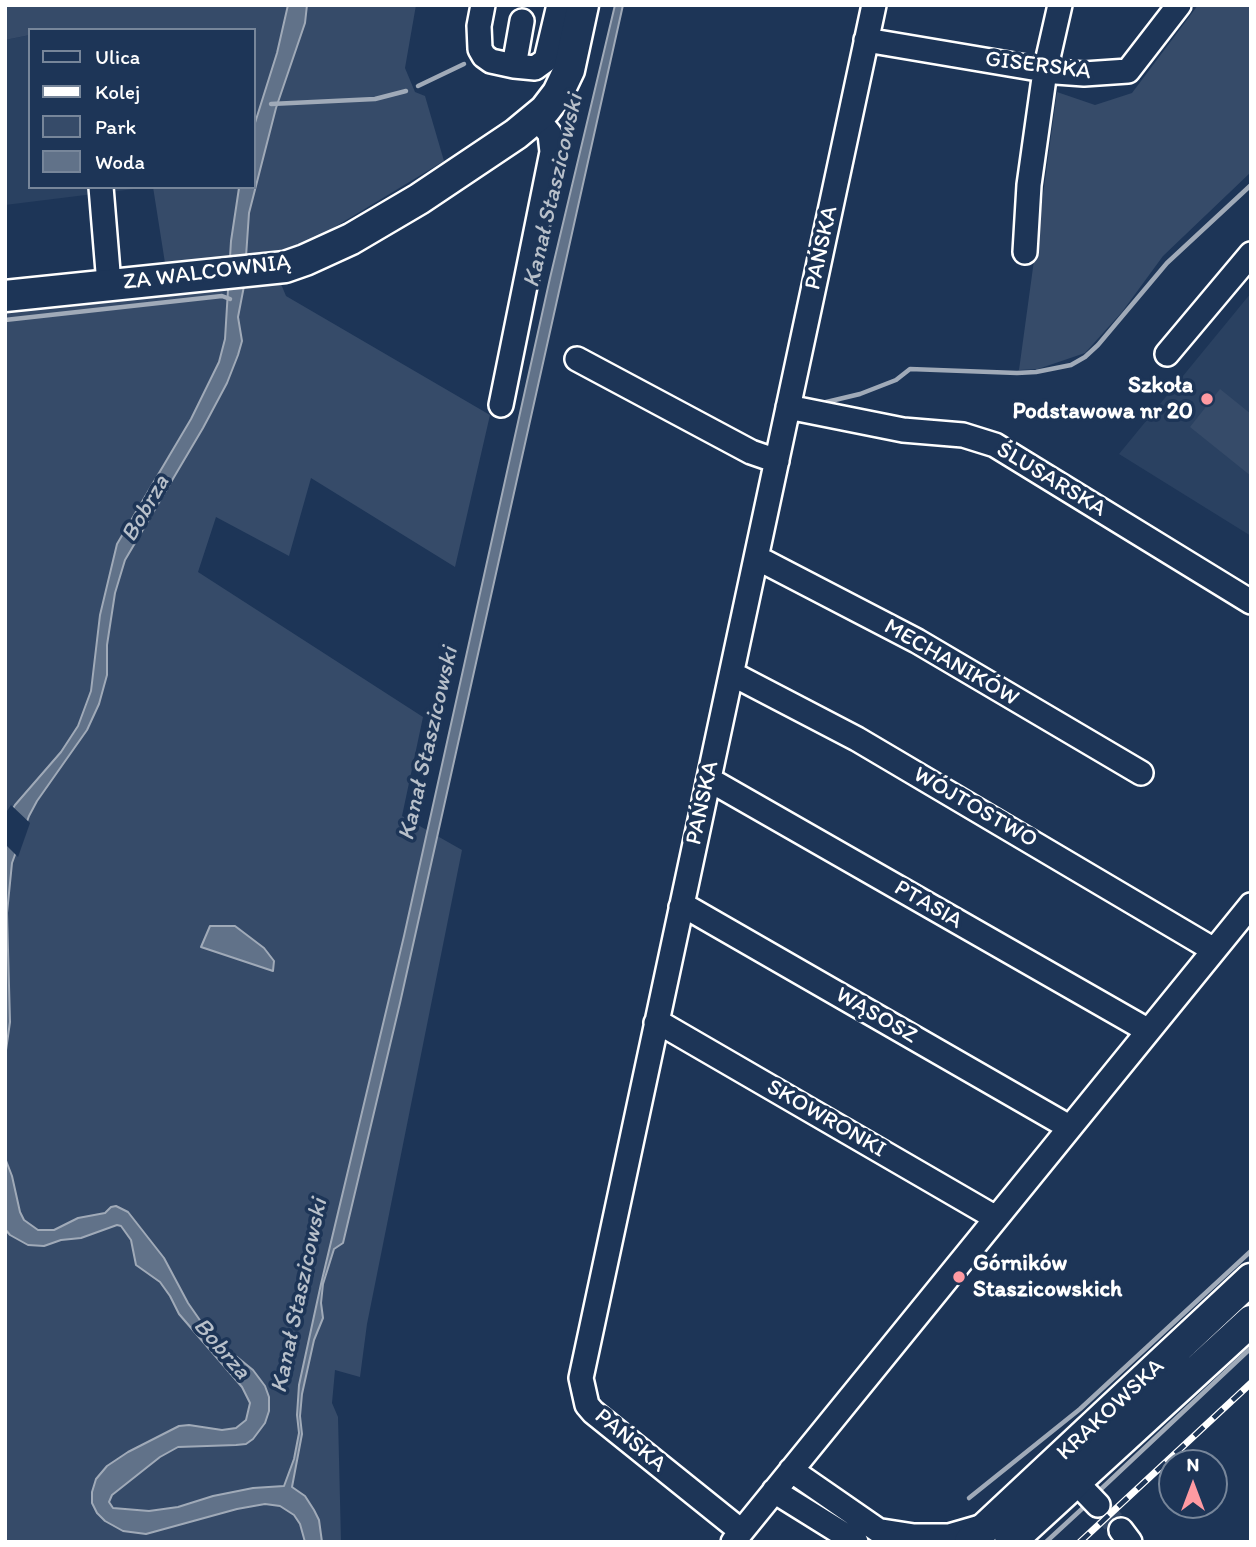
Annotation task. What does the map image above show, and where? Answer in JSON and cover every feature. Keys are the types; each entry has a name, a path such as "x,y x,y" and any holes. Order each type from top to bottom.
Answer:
{"main road":[{"name":"ZA WALCOWNIĄ","path":"5,296 278,268 305,260 380,223 537,118 566,78 583,5"},
{"name":"KRAKOWSKA","path":"990,1536 1251,1279"},
{"name":"KRAKOWSKA","path":"990,1536 1075,1481 1251,1321"}],"street":[{"path":"483,5 479,26 480,49 484,56 491,61 535,68 546,60 559,5"},
{"name":"PAŃSKA","path":"737,1536 593,1412 587,1405 582,1387 584,1358 874,5"},
{"path":"1025,252 1028,185 1045,71 1060,5"},
{"name":"GISERSKA","path":"866,40 1045,71 1084,74 1128,71 1179,5"},
{"path":"514,65 522,21"},
{"path":"501,405 552,152 550,134 537,118"},
{"path":"101,189 109,284"},
{"path":"1167,354 1251,254"},
{"path":"577,359 751,452 777,461"},
{"name":"ŚLUSARSKA","path":"788,408 902,430 963,435 995,445 1251,602"},
{"name":"MECHANIKÓW","path":"757,560 917,641 1141,774"},
{"name":"WÓJTOSTWO","path":"731,676 740,678 857,739 1214,950"},
{"name":"PTASIA","path":"708,782 717,784 1147,1030"},
{"path":"737,1536 1251,905"},
{"name":"WĄSOSZ","path":"681,907 702,916 1069,1127"},
{"name":"SKOWRONKI","path":"656,1023 996,1218"},
{"path":"791,1470 888,1536 990,1536"},
{"path":"1075,1481 1098,1505"},
{"path":"774,1491 856,1542"}],"shaded area":[{"path":"28,35 28,189 134,189 5,205 5,40"},
{"name":"Szkoła Podstawowa nr 20","path":"1251,293 1251,536 1119,454"}],"green space":[{"path":"5,5 416,5 405,68 415,92 425,96 444,161 305,245 284,250 165,263 153,189 256,189 256,28 28,28 28,35 5,40"},
{"path":"1198,5 1251,5 1251,172 1163,256 1122,312 1085,353 1038,369 1019,370 1057,92 1095,105 1132,93"},
{"path":"223,282 281,284 286,296 490,415 455,567 311,478 289,556 216,517 198,572 423,717 402,816 462,850 367,1324 360,1377 335,1370 332,1403 338,1417 341,1542 5,1542 5,309"},
{"path":"1220,389 1251,414 1251,476 1190,427"}],"water":[{"path":"288,5 307,5 305,23 276,108 256,186 256,120 277,53"},
{"name":"Bobrza","path":"615,5 623,5 400,1003 343,1243 334,1249 323,1284 323,1318 314,1340 302,1394 302,1434 292,1487 305,1496 314,1510 319,1520 322,1542 305,1542 300,1524 294,1515 280,1506 265,1504 146,1534 123,1531 105,1521 92,1503 96,1479 107,1466 179,1426 222,1430 236,1428 246,1420 250,1403 242,1387 179,1314 160,1282 136,1265 131,1240 121,1226 44,1246 28,1245 10,1235 5,1229 5,1158 20,1212 24,1220 38,1230 54,1230 78,1218 105,1213 116,1206 128,1212 164,1258 188,1303 204,1326 253,1370 265,1386 269,1397 269,1411 265,1423 246,1444 178,1447 160,1457 112,1495 109,1502 113,1508 149,1511 178,1507 253,1488 284,1486 294,1459 299,1433 299,1385 321,1284 404,936 550,278"},
{"name":"Bobrza","path":"239,189 255,189 249,213 244,286 238,317 242,341 238,355 227,383 203,428 125,560 115,593 107,645 107,675 99,704 87,730 37,801 12,863 7,913 10,1022 5,1057 5,822 15,805 61,752 78,726 91,691 100,615 117,544 191,419 219,362 225,339 231,241"},
{"path":"210,926 235,926 264,948 274,961 273,971 201,947"}],"pier":[{"path":"11,805 30,823 18,857 5,844 5,814"}],"waterway":[{"path":"418,86 464,64"},
{"path":"271,104 375,99 406,91"},
{"path":"818,404 860,394 896,380 910,369 1017,373 1071,365 1098,345 1167,263 1251,185"},
{"path":"5,320 222,296 230,299"},
{"path":"969,1498 1080,1409 1251,1251"},
{"path":"1100,1490 1251,1348"},
{"path":"1046,1542 1084,1507"}],"tunnel":[{"path":"1098,1505 1121,1530"}],"railway":[{"path":"1080,1542 1251,1383"}],"place":[{"name":"Szkoła Podstawowa nr 20","path":"1207,399"},
{"name":"Górników Staszicowskich","path":"959,1277"}],"water label":[{"name":"Kanał Staszicowski","path":"554,191"},
{"name":"Kanał Staszicowski","path":"429,744"},
{"name":"Kanał Staszicowski","path":"300,1296"}]}
